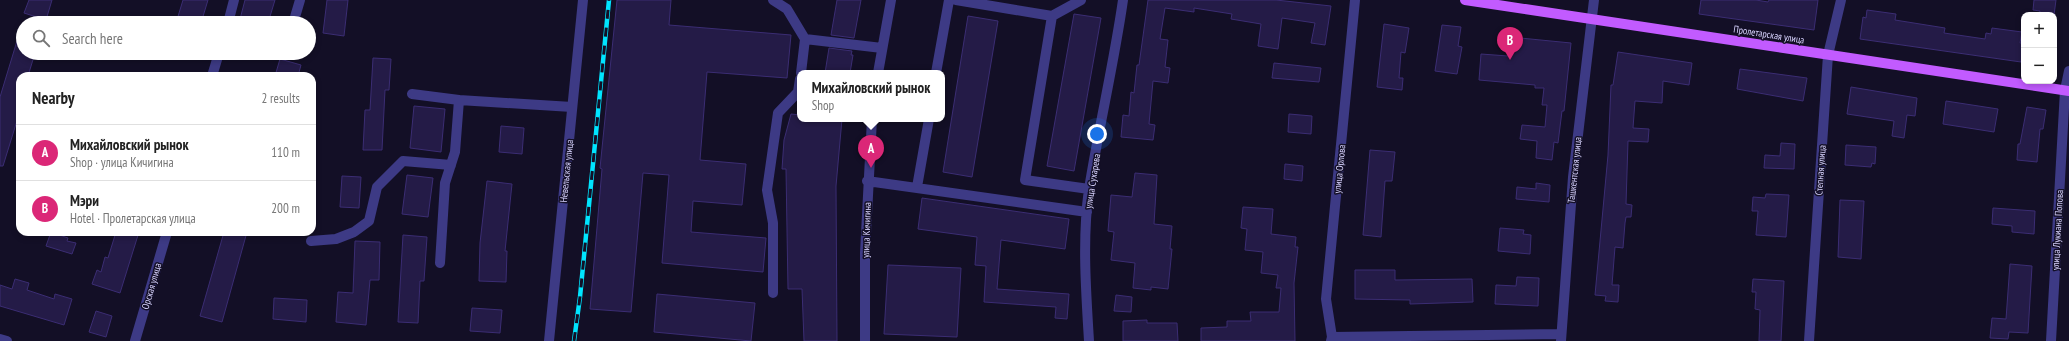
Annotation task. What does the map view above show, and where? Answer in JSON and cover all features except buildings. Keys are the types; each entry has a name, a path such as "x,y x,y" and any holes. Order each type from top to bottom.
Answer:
{"main road":[{"name":"Пролетарская улица","path":"1465,0 2067,91"}],"street":[{"path":"230,16 234,0"},
{"path":"296,16 300,0"},
{"name":"Невельская улица","path":"549,341 583,0"},
{"path":"773,0 787,9 805,39 801,70"},
{"path":"878,70 891,0"},
{"path":"937,70 949,0"},
{"path":"956,0 1052,16 1082,0"},
{"name":"улица Сухарева","path":"1089,341 1085,262 1089,189 1115,55 1123,0"},
{"name":"улица Орлова","path":"1331,339 1326,299 1355,0"},
{"name":"Ташкентская улица","path":"1561,338 1573,177 1594,0"},
{"name":"Степная улица","path":"1809,341 1828,55 1841,0"},
{"path":"1052,16 1025,180 1089,189"},
{"path":"805,39 882,48"},
{"path":"213,72 217,60"},
{"name":"улица Лукиана Попова","path":"2051,341 2069,71"},
{"path":"773,293 773,223 767,190 778,114 797,93"},
{"path":"412,94 459,100 572,107"},
{"path":"440,263 446,183 455,152 459,100"},
{"name":"улица Кичигина","path":"865,341 867,181 872,122"},
{"path":"917,188 928,122"},
{"path":"311,241 336,239 354,232 369,221 377,187 403,161 451,165"},
{"path":"867,181 1087,212"},
{"name":"Орская улица","path":"135,341 166,236"},
{"path":"1331,339 1561,338"},
{"path":"0,339 7,341"}],"railway":[{"path":"574,341 580,297 609,0"}],"place":[{"name":"Мэри","path":"1510,60"},
{"name":"Михайловский рынок","path":"871,168"}]}
